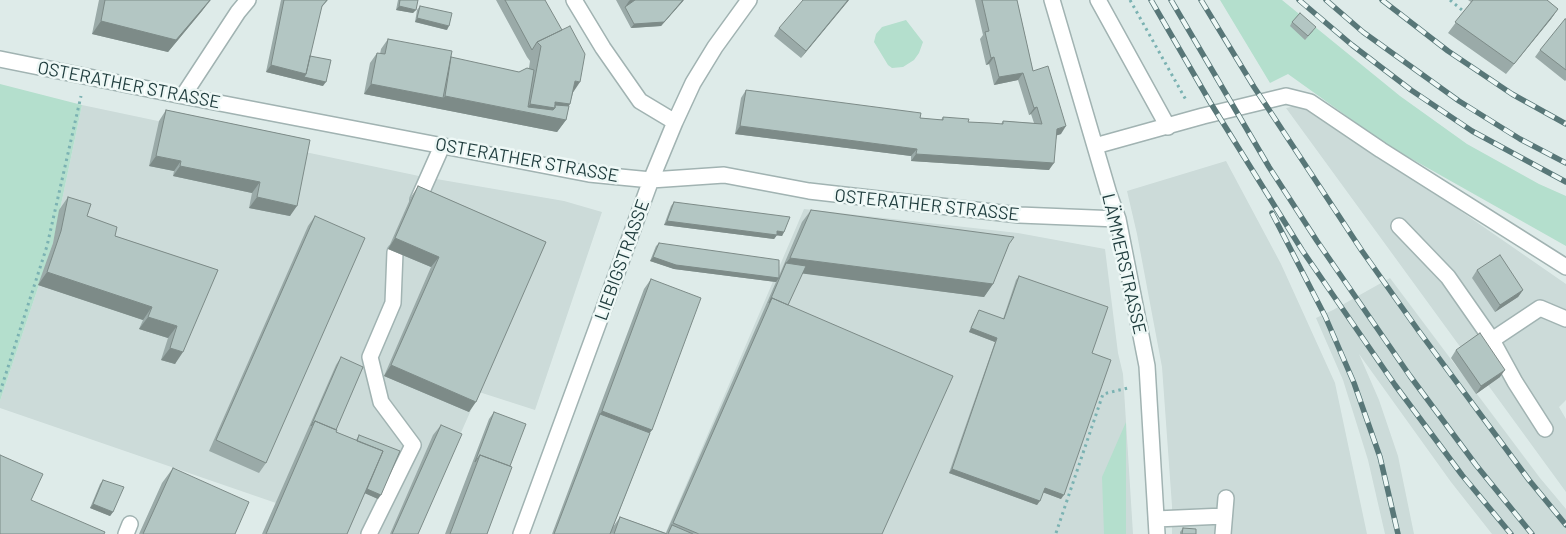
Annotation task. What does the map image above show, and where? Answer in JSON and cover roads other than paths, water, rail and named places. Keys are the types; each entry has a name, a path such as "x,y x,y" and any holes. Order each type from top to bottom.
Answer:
{"street":[{"path":"183,96 238,12 248,0"},
{"path":"574,0 603,48 640,101 675,122"},
{"name":"LIEBIGSTRASSE","path":"521,534 651,180 675,122 693,83 715,47 749,0"},
{"name":"LÄMMERSTRASSE","path":"1052,0 1118,219 1147,366 1157,527"},
{"path":"1098,0 1168,127"},
{"name":"OSTERATHER STRASSE","path":"0,59 589,174 651,180 724,175 809,191 1019,216 1118,219"},
{"path":"1095,146 1196,118 1286,96 1310,102 1381,150 1566,267"},
{"path":"418,200 442,146"},
{"path":"1399,226 1448,277 1492,340 1515,382 1545,429"},
{"path":"369,534 413,445 381,402 370,357 393,303 395,252"},
{"path":"1492,340 1540,308 1566,319"},
{"path":"1222,534 1226,498"},
{"path":"1157,527 1224,516"}],"railway":[{"path":"1151,0 1210,102 1302,250 1395,385 1462,475 1511,534"},
{"path":"1171,0 1269,167 1317,241 1410,376 1476,465 1532,534"},
{"path":"1201,0 1254,87 1362,251 1529,480 1566,525"},
{"path":"1299,0 1352,45 1411,90 1472,131 1566,182"},
{"path":"1326,0 1363,32 1459,101 1520,139 1566,163"},
{"path":"1382,0 1448,51 1512,94 1566,124"},
{"path":"1272,213 1325,316 1354,383 1380,457 1398,534"}]}
